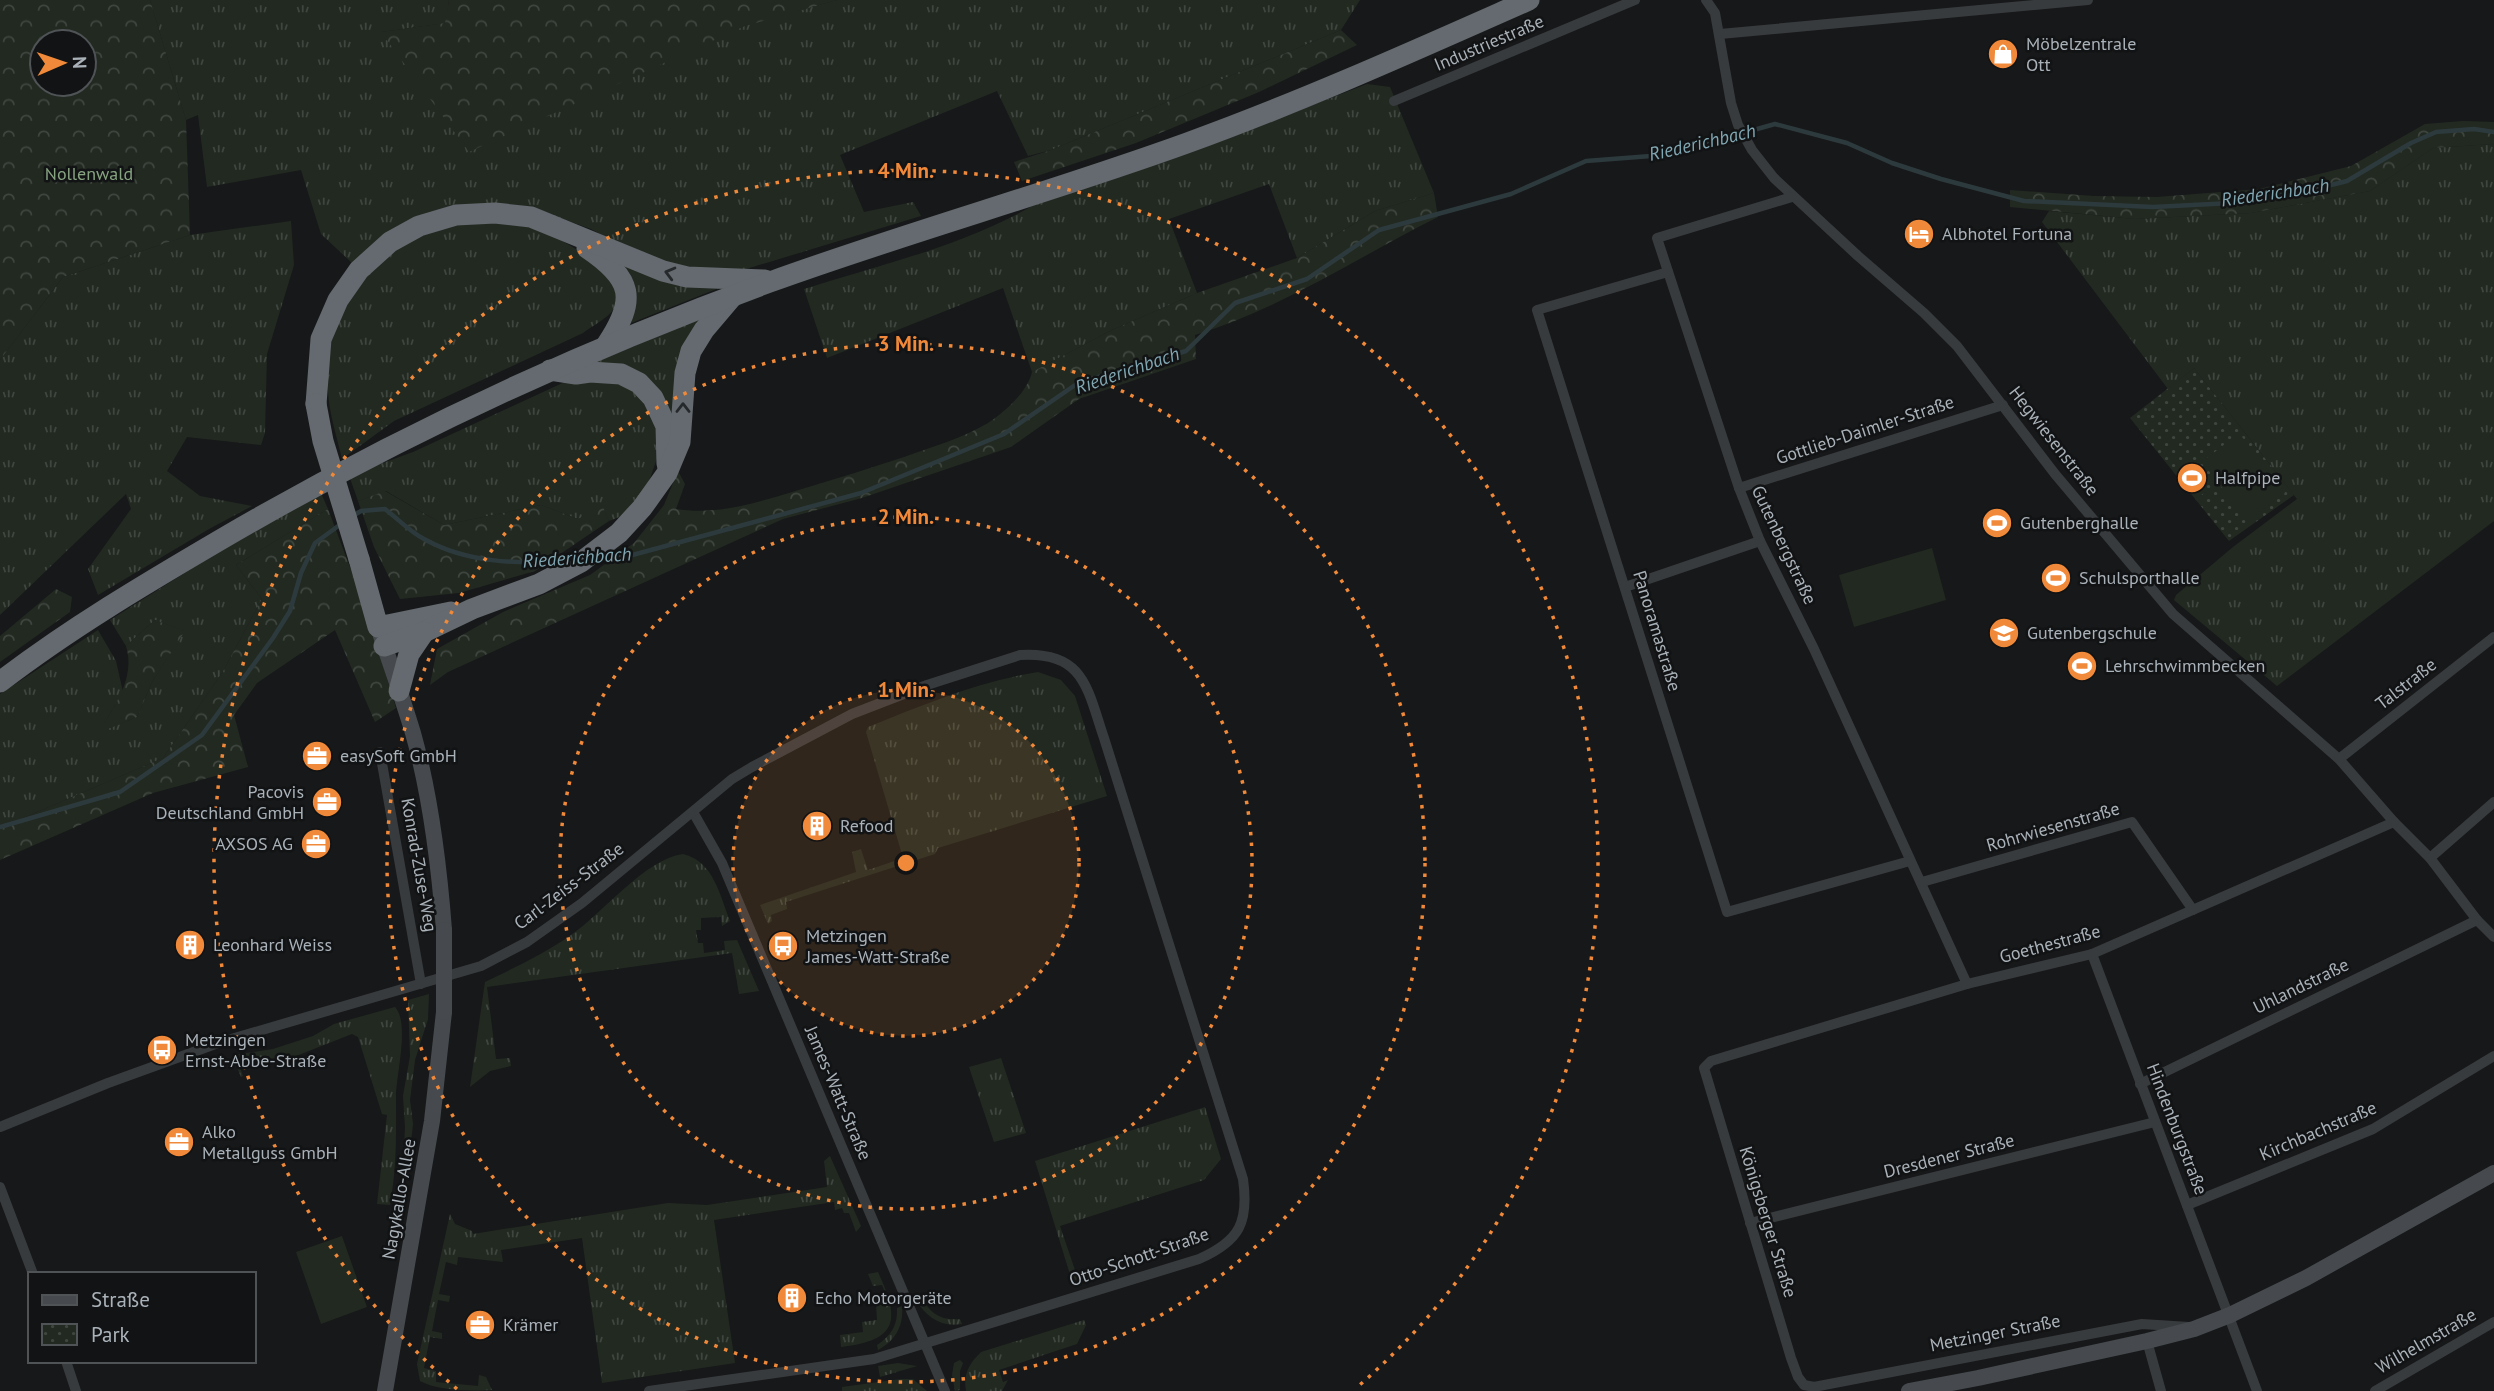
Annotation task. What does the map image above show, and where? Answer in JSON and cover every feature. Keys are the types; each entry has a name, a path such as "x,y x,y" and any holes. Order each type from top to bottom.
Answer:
{"highway":[{"path":"0,682 35,655 263,514 370,455 607,344 774,281 1186,143 1305,97 1530,0"},
{"path":"381,636 323,441 316,404 321,339 338,300 359,270 390,242 419,226 456,215 495,213 531,217 663,271 687,277 774,281"},
{"path":"556,228 603,259 619,274 626,290 626,312 607,344"},
{"path":"381,636 424,632 472,609 539,584 581,562 619,533 667,474 680,442 685,373 691,351 704,330 733,296"},
{"path":"550,370 576,374 621,374 639,383 653,398 666,426 667,474"},
{"path":"381,636 393,622 472,609"},
{"path":"399,691 409,654 424,632"}],"main road":[{"name":"Nagykallo-Allee","path":"381,636 413,734 425,783 437,856 444,930 444,1012 432,1121 385,1391"},
{"name":"Metzinger Straße","path":"1911,1391 2194,1329 2230,1315 2313,1274 2494,1173"}],"street":[{"name":"Industriestraße","path":"1395,101 1635,0"},
{"path":"1706,0 1715,13 1720,34 2088,0"},
{"name":"Hegwiesenstraße","path":"1720,34 1726,77 1738,125 1774,178 1948,337 2063,483 2173,614 2339,759 2394,822 2430,858 2477,920 2492,931"},
{"name":"Gutenbergstraße","path":"1792,197 1657,238 1738,488 1760,541 1814,649 1967,984"},
{"name":"Panoramastraße","path":"1668,272 1537,310 1727,912 1910,861"},
{"name":"Gottlieb-Daimler-Straße","path":"1738,488 2003,405"},
{"path":"1625,587 1760,541"},
{"name":"Talstraße","path":"2339,759 2494,637"},
{"name":"Carl-Zeiss-Straße","path":"0,1126 221,1042 481,966 527,942 582,903 732,779 852,714 1020,654 1054,657"},
{"name":"Otto-Schott-Straße","path":"649,1391 874,1359 1199,1259 1217,1251 1230,1241 1241,1226 1245,1213 1243,1179 1085,681 1072,667 1054,657"},
{"name":"Konrad-Zuse-Weg","path":"380,752 421,984"},
{"path":"2430,858 2494,802"},
{"name":"James-Watt-Straße","path":"692,811 722,863 945,1391"},
{"name":"Rohrwiesenstraße","path":"1922,882 2132,822 2193,910"},
{"name":"Goethestraße","path":"1704,1068 1711,1061 1967,984 2092,954 2394,822"},
{"name":"Uhlandstraße","path":"2140,1084 2477,920"},
{"name":"Hindenburgstraße","path":"2092,954 2257,1391"},
{"name":"Kirchbachstraße","path":"2187,1205 2373,1129 2494,1056"},
{"name":"Königsberger Straße","path":"1704,1068 1791,1357 1804,1385"},
{"name":"Dresdener Straße","path":"1751,1223 2155,1122"},
{"path":"0,1187 32,1272"},
{"name":"Wilhelmstraße","path":"2375,1391 2494,1322"},
{"name":"Metzinger Straße","path":"1804,1385 1814,1387 2142,1324 2180,1325 2194,1329"},
{"path":"2147,1341 2161,1391"},
{"path":"67,1363 76,1391"}],"green space":[{"name":"Nollenwald","path":"0,0 150,0 186,120 190,235 63,277 0,360"},
{"path":"150,0 449,0 446,23 381,32 745,25 837,0 1360,0 1341,30 1051,150 1028,156 997,91 840,155 864,212 913,202 921,216 733,273 683,272 643,258 591,229 532,208 496,203 352,263 321,234 301,170 207,187 198,115 186,120"},
{"path":"449,0 837,0 745,26 469,152 381,32 445,23"},
{"path":"1341,30 1357,45 1259,92 1136,143 1022,181 1014,162 1051,150"},
{"path":"1367,84 1390,87 1434,193 1375,211 1297,258 1269,184 1169,219 1197,293 1112,330 1032,372 1003,288 827,358 804,289 949,244 1032,206 1201,148"},
{"path":"2494,122 2494,144 2433,148 2370,191 2251,213 2135,219 2010,207 2010,190 2157,197 2259,189 2351,166 2425,124"},
{"path":"2494,144 2494,521 2277,686 2174,600 2176,595 2233,547 2297,499 2194,368 2168,389 2042,222 2049,211 2135,219 2251,213 2370,191 2433,148"},
{"path":"1434,193 1438,217 1289,297 1195,335 1196,359 1079,399 1011,447 862,498 783,519 448,672 430,685 437,649 503,612 590,575 634,543 664,505 678,471 685,484 676,509 708,511 787,494 947,442 988,423 1001,413 1021,394 1032,372 1112,330 1197,293 1297,258 1375,211"},
{"path":"494,220 531,226 556,237 587,257 601,268 611,281 617,293 614,309 583,333 394,421 342,459 330,408 328,364 332,337 351,298 379,264 415,238 456,223"},
{"path":"291,221 294,265 267,354 265,433 261,445 187,437 167,471 200,496 252,506 98,595 88,569 131,509 126,494 0,615 0,360 63,277 190,235"},
{"path":"613,255 724,286 631,323 635,293 626,272"},
{"path":"701,318 676,425 667,411 591,364"},
{"path":"2194,368 2294,495 2229,541 2130,418"},
{"path":"619,379 650,403 662,444 646,490 622,516 609,521 603,508 578,519 541,505 444,525 386,491 358,501 350,478 372,467 413,452 569,380"},
{"path":"2239,433 2285,493 2248,521 2202,462"},
{"name":"Halfpipe","path":"2187,465 2192,470 2196,468 2207,482 2204,485 2208,490 2197,498 2177,473"},
{"path":"385,491 444,525 541,505 578,519 603,507 609,521 535,571 459,593 400,599 374,547 358,501"},
{"path":"321,493 328,509 236,565 262,599 222,673 163,758 0,828 0,694 98,630 116,661 123,692 99,732 137,717 152,682 184,631 155,620 126,646 110,620 223,549"},
{"path":"328,509 365,607 396,708 375,722 335,630 257,683 234,715 248,767 153,793 0,860 0,828 163,758 222,673 262,599 236,565"},
{"path":"1932,548 1946,600 1854,627 1839,575"},
{"path":"56,589 72,597 70,612 0,662 0,636"},
{"path":"155,620 185,631 152,682 137,717 98,733 126,681 126,646"},
{"path":"1038,672 1061,680 1075,696 1107,796 938,848 935,854 786,902 787,909 771,915 772,921 768,924 760,905 856,872 852,852 861,849 868,870 903,858 866,732 868,727 973,688"},
{"path":"683,854 702,864 709,872 730,921 722,926 721,917 701,918 701,930 696,930 698,943 703,943 704,953 725,950 724,941 737,940 759,991 739,994 732,953 487,987 496,1059 510,1058 511,1066 490,1071 470,1087 485,982 561,942 639,876 669,858"},
{"path":"429,994 428,1019 415,1060 410,1100 413,1124 408,1169 403,1169 403,1096 410,1056 408,1000"},
{"path":"395,1007 402,1037 390,1205 377,1204 387,1115 382,1114 358,1037 352,1034 273,1065 269,1056 240,1067 241,1077 233,1058 234,1055 273,1049 313,1036 334,1024"},
{"path":"1001,1058 1026,1133 994,1142 969,1067"},
{"path":"1205,1107 1221,1159 1204,1180 1060,1226 1078,1279 1072,1281 1035,1161"},
{"path":"830,1156 861,1226 856,1232 849,1213 844,1213 842,1208 835,1210 834,1202 714,1220 735,1363 602,1383 582,1238 501,1250 503,1262 458,1257 457,1265 446,1262 439,1294 450,1296 449,1302 438,1300 432,1331 442,1333 442,1339 430,1337 424,1368 436,1371 436,1382 478,1386 479,1375 486,1377 492,1390 445,1389 420,1381 417,1364 450,1214 455,1224 472,1231 473,1234 668,1203 707,1205 827,1187 824,1161"},
{"path":"342,1236 367,1307 321,1324 296,1252"},
{"path":"878,1272 890,1303 890,1325 874,1339 841,1347 840,1335 863,1332 862,1322 877,1320 876,1304 889,1302 882,1285 873,1286 868,1274"},
{"path":"922,1298 937,1315 960,1319 962,1324 935,1320 916,1300"},
{"path":"902,1306 897,1332 878,1350 877,1345 890,1334 895,1325 897,1308"},
{"path":"1084,1320 1086,1325 1077,1344 999,1370 1003,1382 1008,1380 1002,1391 966,1391 965,1379 968,1370 981,1352"},
{"path":"960,1360 963,1363 960,1390 955,1391 952,1375 954,1363"},
{"path":"898,1363 917,1366 880,1377 878,1366"},
{"path":"913,1379 927,1391 842,1391 842,1387"}],"waterway":[{"name":"Riederichbach","path":"600,558 625,557 861,493 1004,434 1078,383 1186,351 1235,303 1307,279 1379,230 1511,194 1586,161 1664,155 1775,124 1847,143 1892,163 1941,179 2024,201 2153,207 2232,203 2299,193 2347,181 2411,143 2436,132 2474,129 2494,132"},
{"name":"Riederichbach","path":"351,517 361,511 385,509 419,536 457,553 510,562 564,561"},
{"name":"Riederichbach","path":"0,827 120,792 202,735 290,611 301,573 315,543 341,524"}],"place":[{"name":"Möbelzentrale Ott","path":"2003,54"},
{"name":"Albhotel Fortuna","path":"1919,234"},
{"name":"Halfpipe","path":"2192,478"},
{"name":"Gutenberghalle","path":"1997,523"},
{"name":"Schulsporthalle","path":"2056,578"},
{"name":"Gutenbergschule","path":"2004,633"},
{"name":"Lehrschwimmbecken","path":"2082,666"},
{"name":"easySoft GmbH","path":"317,756"},
{"name":"Pacovis Deutschland GmbH","path":"327,802"},
{"name":"Refood","path":"817,826"},
{"name":"AXSOS AG","path":"316,844"},
{"name":"Leonhard Weiss","path":"190,945"},
{"name":"Metzingen James-Watt-Straße","path":"783,946"},
{"name":"Metzingen Ernst-Abbe-Straße","path":"162,1050"},
{"name":"Alko Metallguss GmbH","path":"179,1142"},
{"name":"Echo Motorgeräte","path":"792,1298"},
{"name":"Krämer","path":"480,1325"}]}
